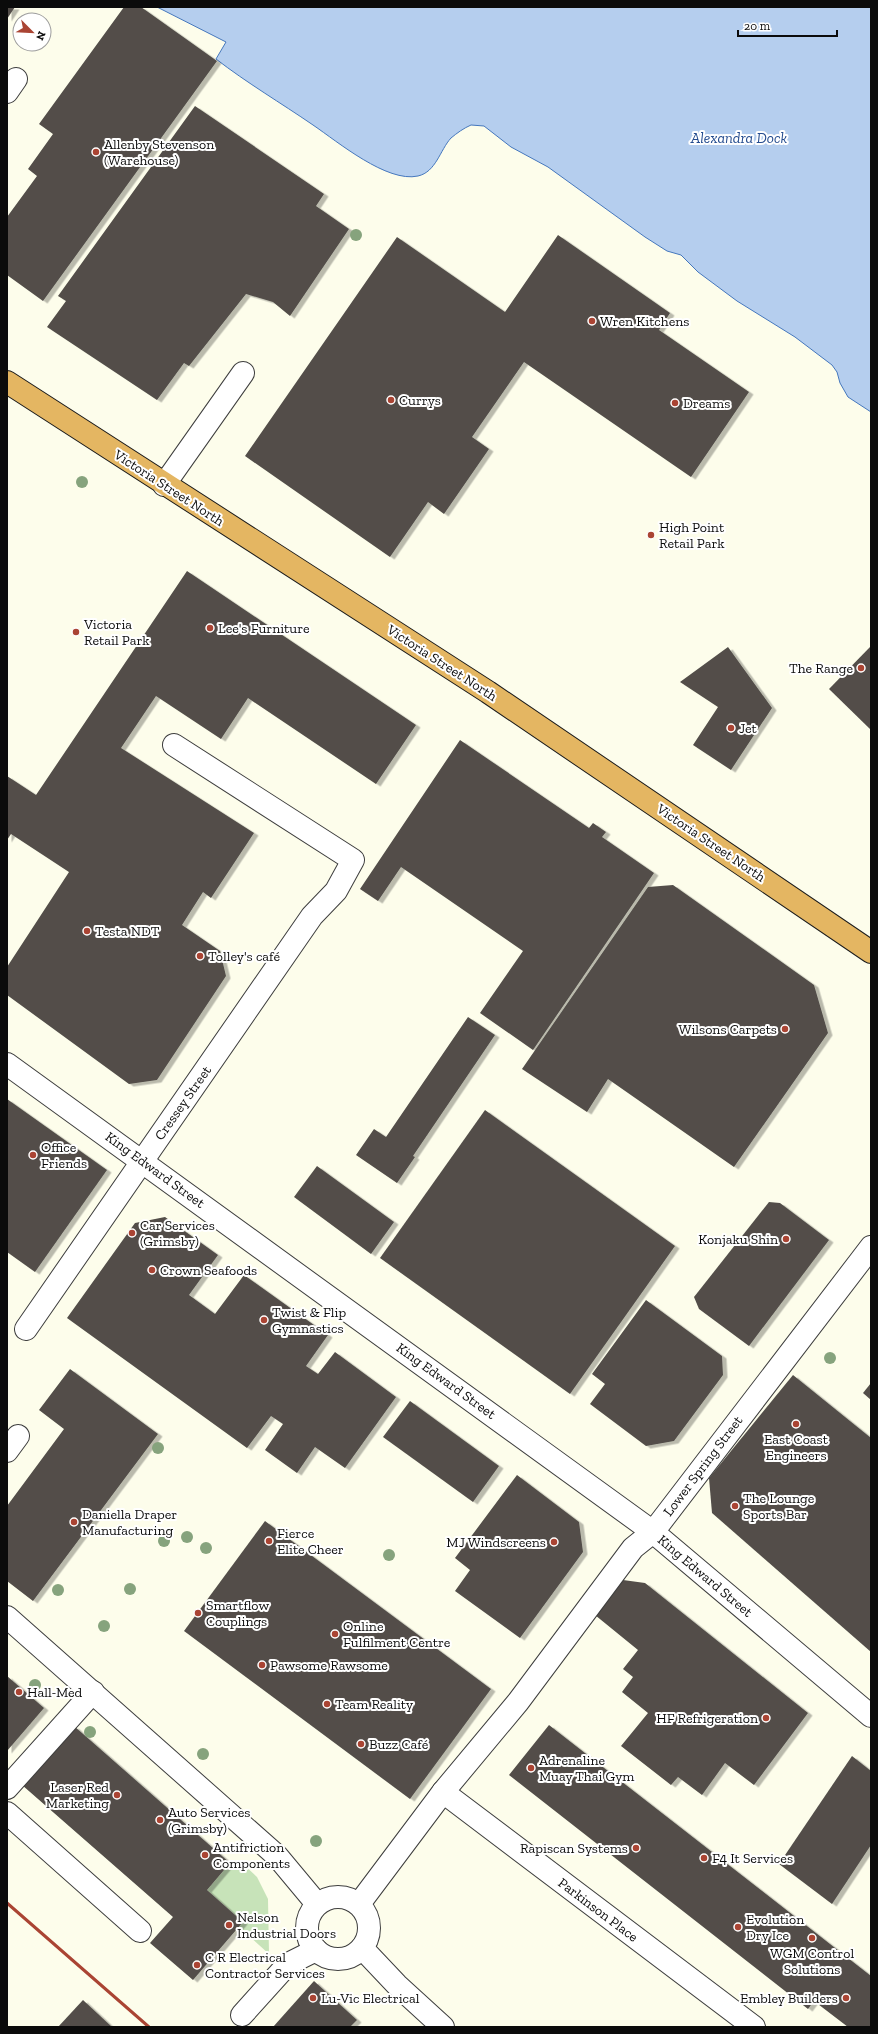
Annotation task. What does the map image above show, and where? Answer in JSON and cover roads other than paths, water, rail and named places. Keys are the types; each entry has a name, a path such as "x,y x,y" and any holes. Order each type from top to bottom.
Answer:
{"highway":[{"name":"Victoria Street North","path":"7,382 164,485 488,692 871,952"}],"street":[{"path":"164,485 243,373"},
{"name":"Cressey Street","path":"26,1329 312,916 336,891 353,860 174,745"},
{"name":"King Edward Street","path":"7,1064 143,1161 653,1532 871,1716"},
{"name":"Lower Spring Street","path":"359,1904 443,1792 518,1702 633,1548 653,1532 871,1247"},
{"path":"7,1617 276,1856 317,1904"},
{"path":"7,1788 93,1692"},
{"name":"Parkinson Place","path":"443,1792 754,2027"},
{"path":"7,1813 140,1931"},
{"path":"334,1897 343,1897 359,1904 365,1912 370,1931 362,1948 354,1955 344,1959 334,1959 324,1956 309,1942 307,1922 317,1904 334,1897"},
{"path":"362,1948 397,1985 443,2027"},
{"path":"242,2015 288,1964 316,1950"}],"water":[{"name":"Alexandra Dock","path":"157,7 871,7 871,412 848,397 840,383 837,372 832,365 795,337 737,301 698,272 681,255 667,251 645,237 548,167 511,147 484,126 471,125 453,136 437,160 424,174 406,177 392,173 363,160 216,59 226,42"}],"railway":[{"path":"7,1903 149,2027"}],"place":[{"name":"Allenby Stevenson (Warehouse)","path":"96,152"},
{"name":"Wren Kitchens","path":"592,321"},
{"name":"Currys","path":"391,400"},
{"name":"Dreams","path":"675,403"},
{"name":"High Point Retail Park","path":"651,535"},
{"name":"Lee's Furniture","path":"210,628"},
{"name":"Victoria Retail Park","path":"76,632"},
{"name":"The Range","path":"861,668"},
{"name":"Jet","path":"731,728"},
{"name":"Testa NDT","path":"87,931"},
{"name":"Tolley's café","path":"200,956"},
{"name":"Wilsons Carpets","path":"785,1029"},
{"name":"Office Friends","path":"33,1155"},
{"name":"Car Services (Grimsby)","path":"132,1233"},
{"name":"Konjaku Shin","path":"786,1239"},
{"name":"Crown Seafoods","path":"152,1270"},
{"name":"Twist & Flip Gymnastics","path":"264,1320"},
{"name":"East Coast Engineers","path":"796,1424"},
{"name":"The Lounge Sports Bar","path":"735,1506"},
{"name":"Daniella Draper Manufacturing","path":"74,1522"},
{"name":"Fierce Elite Cheer","path":"269,1541"},
{"name":"MJ Windscreens","path":"554,1542"},
{"name":"Smartflow Couplings","path":"198,1613"},
{"name":"Online Fulfilment Centre","path":"335,1634"},
{"name":"Pawsome Rawsome","path":"262,1665"},
{"name":"Hall-Med","path":"19,1692"},
{"name":"Team Reality","path":"327,1704"},
{"name":"HF Refrigeration","path":"766,1718"},
{"name":"Buzz Café","path":"361,1744"},
{"name":"Adrenaline Muay Thai Gym","path":"531,1768"},
{"name":"Laser Red Marketing","path":"117,1795"},
{"name":"Auto Services (Grimsby)","path":"160,1820"},
{"name":"Rapiscan Systems","path":"636,1848"},
{"name":"Antifriction Components","path":"205,1855"},
{"name":"F4 It Services","path":"704,1858"},
{"name":"Nelson Industrial Doors","path":"229,1925"},
{"name":"Evolution Dry Ice","path":"738,1927"},
{"name":"WGM Control Solutions","path":"812,1938"},
{"name":"C R Electrical Contractor Services","path":"197,1965"},
{"name":"Lu-Vic Electrical","path":"313,1998"},
{"name":"Embley Builders","path":"846,1998"}]}
